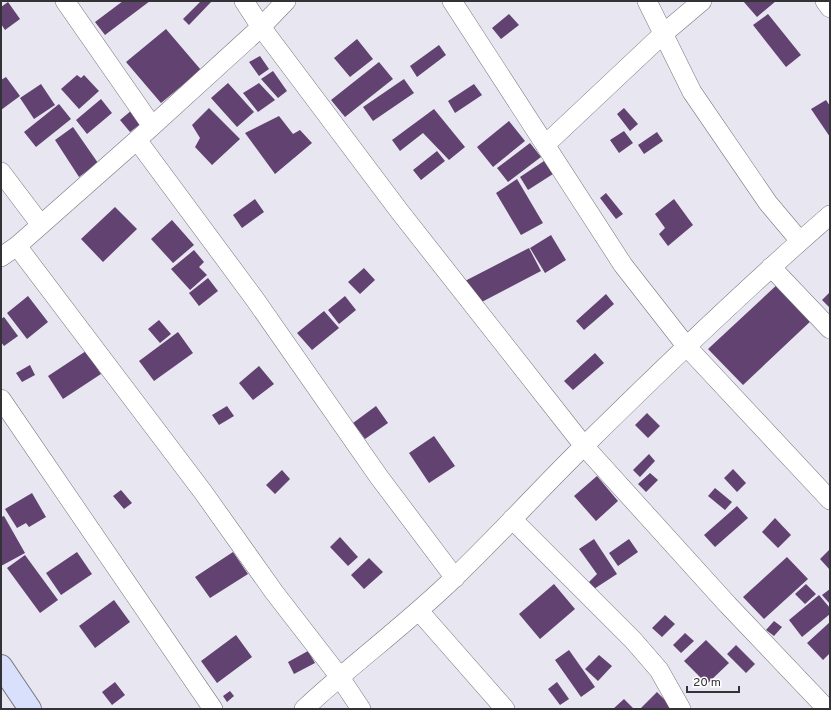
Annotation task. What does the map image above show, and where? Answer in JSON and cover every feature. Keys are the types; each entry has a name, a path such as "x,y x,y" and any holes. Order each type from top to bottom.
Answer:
{"street":[{"path":"65,1 152,126"},
{"path":"244,1 261,27 400,212 584,446 728,605 827,709"},
{"path":"1,257 17,246 137,140 261,27 286,1"},
{"path":"452,1 623,264 687,347 830,500"},
{"path":"647,1 692,92 768,203 800,241"},
{"path":"545,145 663,34 702,1"},
{"path":"825,1 830,8"},
{"path":"137,140 254,298 379,477 455,578"},
{"path":"1,172 41,225"},
{"path":"304,709 340,676 455,578 584,446 771,267 830,216"},
{"path":"17,246 203,492 274,592 340,676 361,709"},
{"path":"771,267 830,329"},
{"path":"1,400 213,709"},
{"path":"512,519 633,640 659,670 681,709"},
{"path":"419,610 504,709"},
{"path":"1,666 30,709"}],"building":[{"path":"123,1 150,1 105,35 95,22"},
{"path":"201,1 212,1 189,25 183,19"},
{"path":"743,1 776,1 757,17"},
{"path":"8,2 20,19 5,30 1,24 1,7"},
{"path":"509,14 519,25 501,39 492,28"},
{"path":"768,14 801,55 786,67 753,25"},
{"path":"166,29 201,70 161,103 126,62"},
{"path":"357,39 373,59 350,77 334,58"},
{"path":"439,45 446,55 417,77 410,66"},
{"path":"260,56 269,69 259,76 249,62"},
{"path":"379,62 393,79 345,117 331,100"},
{"path":"273,71 287,91 278,98 261,79"},
{"path":"77,75 81,78 84,75 99,91 79,109 61,89"},
{"path":"6,77 20,96 1,110 1,80"},
{"path":"404,79 414,93 373,121 363,107"},
{"path":"228,83 254,112 237,127 211,98"},
{"path":"259,83 275,100 258,112 243,93"},
{"path":"41,84 55,105 34,119 20,98"},
{"path":"474,84 482,95 455,113 448,101"},
{"path":"101,99 112,113 87,134 76,120"},
{"path":"826,100 830,106 830,137 811,109"},
{"path":"59,104 71,119 36,147 24,132"},
{"path":"209,108 240,139 212,165 195,147 200,138 192,125"},
{"path":"624,108 638,124 630,131 617,114"},
{"path":"434,109 465,147 449,160 423,133 400,151 392,140"},
{"path":"132,110 143,122 130,132 120,120"},
{"path":"279,116 293,134 300,130 312,143 275,174 245,133"},
{"path":"509,121 525,141 493,167 477,147"},
{"path":"73,127 98,163 79,177 55,140"},
{"path":"624,131 633,143 619,153 610,140"},
{"path":"657,132 663,141 644,154 638,145"},
{"path":"530,143 541,157 508,182 497,168"},
{"path":"437,151 445,161 421,180 413,170"},
{"path":"544,161 553,174 528,190 520,177"},
{"path":"517,179 543,223 521,235 496,193"},
{"path":"606,193 623,214 616,219 600,198"},
{"path":"255,199 264,212 242,228 233,215"},
{"path":"674,199 693,225 668,246 659,234 665,228 655,214"},
{"path":"115,207 137,229 103,262 81,239"},
{"path":"172,220 194,245 173,263 151,239"},
{"path":"551,235 566,260 545,273 530,248"},
{"path":"529,248 541,271 476,305 463,282"},
{"path":"194,250 204,262 199,267 207,275 190,290 171,269"},
{"path":"364,268 375,280 360,294 348,282"},
{"path":"208,278 218,291 199,306 189,293"},
{"path":"780,282 814,318 743,385 708,349"},
{"path":"830,292 830,308 822,300"},
{"path":"606,294 614,304 584,330 576,321"},
{"path":"28,296 48,322 27,339 7,313"},
{"path":"345,296 356,310 339,324 328,310"},
{"path":"324,311 339,328 312,350 297,333"},
{"path":"4,317 18,336 4,346 1,342 1,319"},
{"path":"159,320 171,334 160,343 148,329"},
{"path":"178,332 193,353 154,381 139,361"},
{"path":"86,351 101,374 63,399 48,376"},
{"path":"595,353 604,363 573,390 564,381"},
{"path":"30,365 35,375 22,382 16,373"},
{"path":"259,366 274,384 253,400 239,383"},
{"path":"227,406 234,416 219,425 212,415"},
{"path":"376,406 388,423 365,439 353,423"},
{"path":"647,413 660,426 648,438 635,425"},
{"path":"434,436 455,466 429,483 409,453"},
{"path":"649,454 655,461 640,477 633,470"},
{"path":"733,469 746,483 737,492 724,478"},
{"path":"282,470 290,479 275,494 266,485"},
{"path":"650,473 658,480 646,492 638,484"},
{"path":"597,476 618,501 596,521 574,496"},
{"path":"715,488 732,502 725,510 708,496"},
{"path":"121,490 132,503 124,509 113,496"},
{"path":"32,493 46,517 29,527 26,523 17,528 5,509"},
{"path":"737,506 748,518 715,547 704,535"},
{"path":"4,516 25,553 1,566 1,517"},
{"path":"775,518 791,535 778,548 762,532"},
{"path":"340,537 358,557 348,566 330,547"},
{"path":"594,539 617,574 594,589 589,582 597,574 579,549"},
{"path":"629,539 638,552 618,566 609,553"},
{"path":"830,549 830,570 820,559"},
{"path":"77,552 92,574 61,595 46,573"},
{"path":"233,552 248,574 210,598 195,577"},
{"path":"25,555 58,600 40,613 7,568"},
{"path":"787,557 808,579 764,619 743,597"},
{"path":"369,558 383,572 364,589 351,575"},
{"path":"554,584 575,609 540,639 519,614"},
{"path":"806,584 816,594 805,604 795,594"},
{"path":"830,589 830,604 822,595"},
{"path":"819,595 830,608 830,614 802,637 789,620"},
{"path":"114,600 130,622 95,648 79,626"},
{"path":"665,615 675,624 662,637 652,628"},
{"path":"774,621 782,627 774,636 766,630"},
{"path":"830,622 830,653 823,660 807,643"},
{"path":"685,633 694,641 681,653 673,645"},
{"path":"236,635 252,657 217,683 201,661"},
{"path":"706,640 729,663 707,684 684,661"},
{"path":"736,645 755,664 746,673 727,654"},
{"path":"569,650 595,687 581,697 555,660"},
{"path":"308,651 315,663 294,674 288,662"},
{"path":"599,655 612,666 598,681 585,669"},
{"path":"115,682 125,695 112,705 102,692"},
{"path":"557,682 569,699 560,705 548,689"},
{"path":"230,691 234,696 227,702 223,696"},
{"path":"657,692 671,706 668,709 640,709"},
{"path":"624,699 634,709 613,709"}]}
